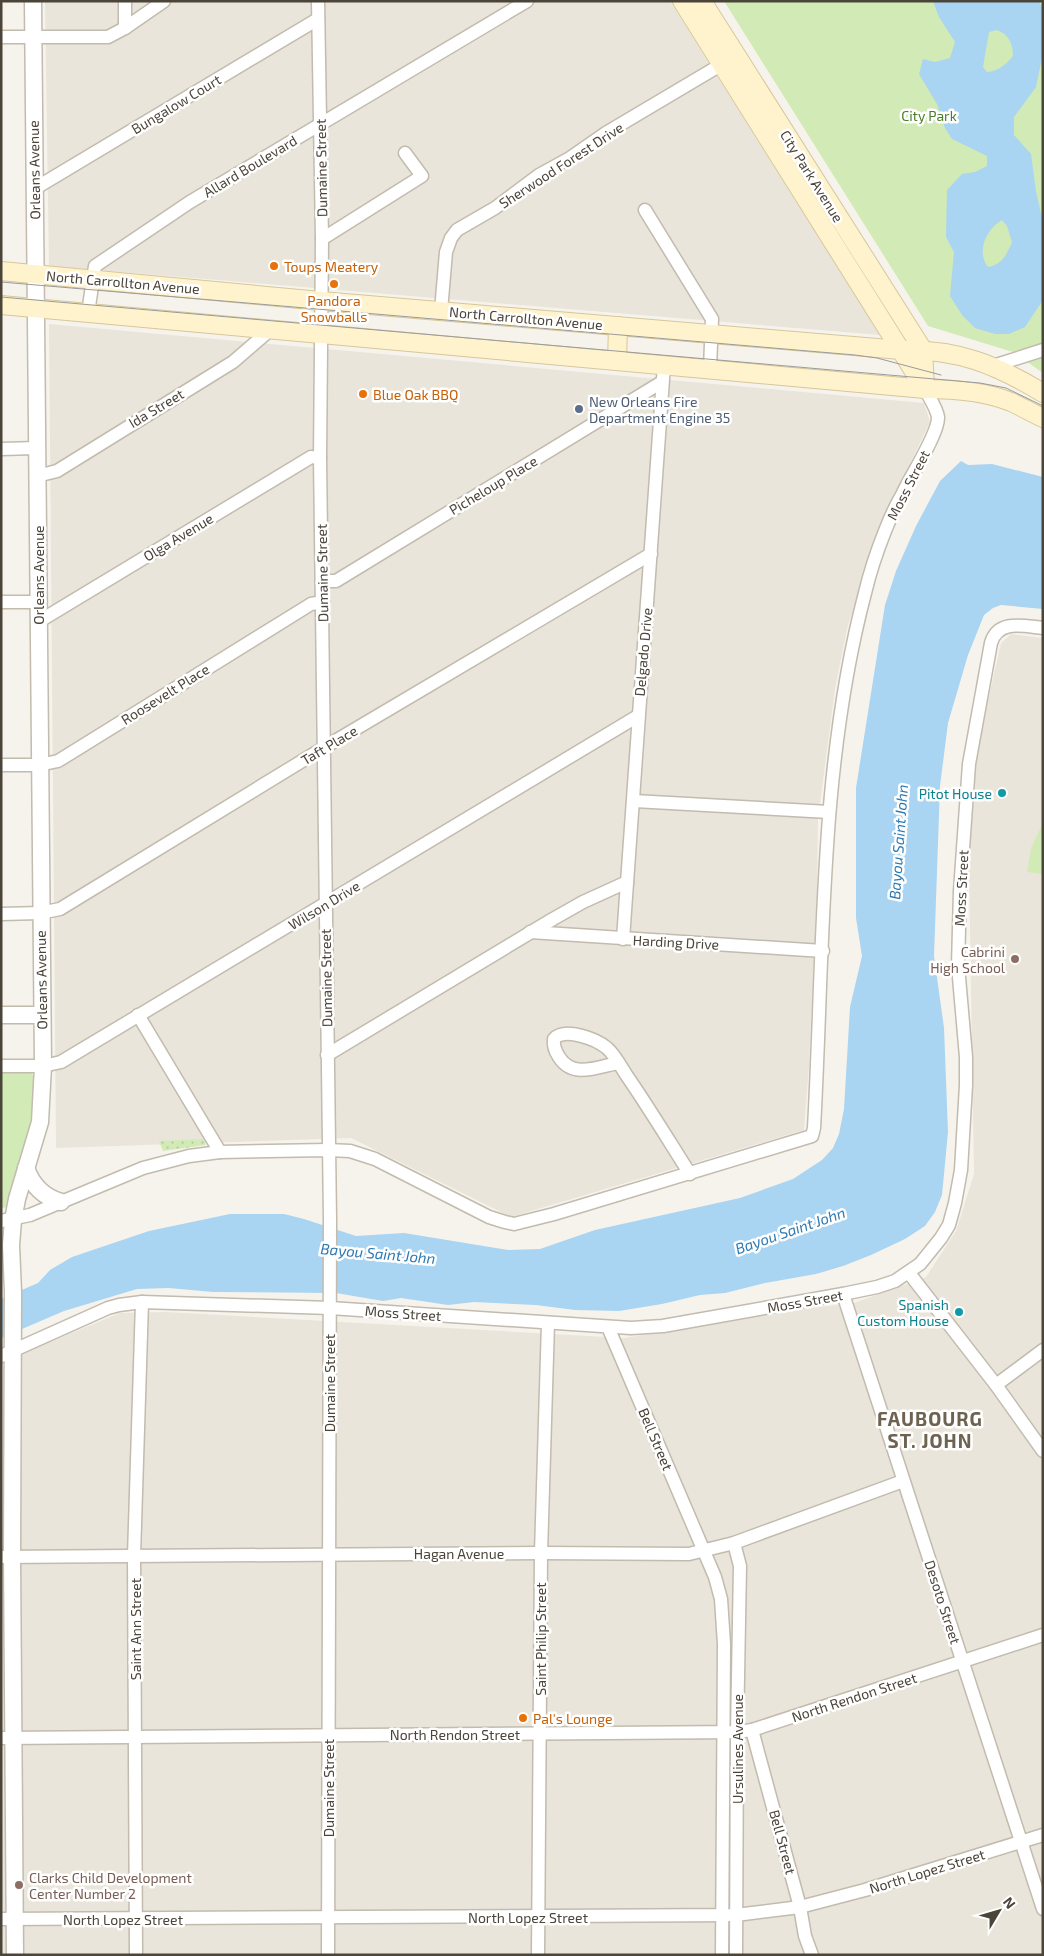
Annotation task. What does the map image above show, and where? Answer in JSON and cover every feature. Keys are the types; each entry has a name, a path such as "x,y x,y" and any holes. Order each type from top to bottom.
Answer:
{"main road":[{"name":"City Park Avenue","path":"682,1 729,60 923,350"},
{"name":"City Park Avenue","path":"702,1 729,60 900,350 925,389"},
{"name":"North Carrollton Avenue","path":"1,271 321,301 900,350 923,350 960,356 993,366 1015,376 1043,393"},
{"path":"1,305 617,361 663,373 710,368 925,389 955,390 982,394 1010,402 1043,418"},
{"path":"617,361 618,326"},
{"path":"923,350 925,389"}],"street":[{"name":"Orleans Avenue","path":"15,1955 8,1919 7,1557 9,1348 13,1292 11,1245 7,1221 40,1122 42,1066 33,1"},
{"path":"125,1 125,28"},
{"path":"1,37 108,37 125,28 164,1"},
{"name":"Dumaine Street","path":"318,1 322,238 320,458 330,1220 328,1955"},
{"name":"Allard Boulevard","path":"88,313 92,279 96,266 103,260 190,202 527,1"},
{"name":"Bungalow Court","path":"34,189 318,19"},
{"name":"Sherwood Forest Drive","path":"441,311 446,252 451,238 457,230 494,208 540,175 729,60"},
{"path":"322,238 422,176 405,153"},
{"path":"645,210 712,319 710,368"},
{"name":"Ida Street","path":"37,476 57,471 232,362 270,330"},
{"path":"993,366 1043,350"},
{"name":"Delgado Drive","path":"623,939 663,373"},
{"name":"Picheloup Place","path":"322,581 336,581 663,373"},
{"name":"Moss Street","path":"7,1221 61,1202 144,1168 189,1156 220,1152 328,1150 361,1153 489,1217 514,1224 554,1214 809,1138 814,1133 830,812 838,726 865,591 884,533 903,491 934,435 938,417 925,389"},
{"path":"1,449 36,448"},
{"name":"Olga Avenue","path":"38,622 311,457 320,458"},
{"name":"Taft Place","path":"1,914 40,913 60,908 325,747 651,554"},
{"path":"1,602 38,602"},
{"name":"Roosevelt Place","path":"1,765 39,765 58,761 311,604 322,602"},
{"name":"Moss Street","path":"9,1348 118,1304 142,1302 330,1301 548,1323 631,1328 663,1326 842,1294 895,1281 909,1272 930,1254 948,1225 955,1203 961,1170 966,1058 958,966 960,891 969,764 991,643 995,634 1006,626 1043,628"},
{"name":"Wilson Drive","path":"1,1066 42,1066 61,1062 638,716"},
{"path":"634,801 830,812"},
{"path":"327,1056 530,932 583,902 627,882"},
{"name":"Harding Drive","path":"530,932 823,951"},
{"path":"1,1016 42,1015"},
{"path":"138,1015 220,1152"},
{"path":"618,1064 577,1071 569,1068 554,1049 554,1039 562,1034 581,1036 597,1041 608,1049 618,1064 690,1174"},
{"path":"26,1168 36,1187 48,1197 61,1202"},
{"path":"909,1272 996,1385 1043,1451"},
{"name":"Desoto Street","path":"842,1294 1043,1909"},
{"name":"Saint Ann Street","path":"136,1955 134,1556 142,1302"},
{"name":"Saint Philip Street","path":"538,1955 541,1553 548,1323"},
{"name":"Bell Street","path":"608,1327 704,1552"},
{"path":"996,1385 1043,1350"},
{"name":"Hagan Avenue","path":"7,1557 541,1553 689,1554 704,1552 734,1543 903,1480"},
{"name":"Ursulines Avenue","path":"722,1955 730,1732 740,1566 734,1543"},
{"name":"Ursulines Avenue","path":"704,1552 715,1577 721,1599 730,1732 736,1955"},
{"name":"North Rendon Street","path":"7,1738 730,1732 752,1730 1043,1635"},
{"name":"Bell Street","path":"752,1730 800,1907 805,1936 812,1955"},
{"name":"North Lopez Street","path":"8,1919 736,1915 800,1907 889,1883 1043,1834"}],"shaded area":[{"path":"45,1 670,1 880,335 49,266"},
{"path":"49,324 924,403 930,422 884,518 865,570 847,629 835,689 818,819 817,893 804,1130 511,1217 351,1138 56,1148"},
{"path":"1011,634 1043,638 1043,1955 1,1955 1,1545 21,1545 21,1354 120,1313 166,1312 624,1338 799,1309 854,1303 926,1277 956,1231 974,1174 969,867 977,749 1001,643"}],"green space":[{"name":"City Park","path":"724,1 1043,1 1043,373 1013,352 928,326"},
{"path":"1043,823 1043,874 1027,872 1031,848"},
{"path":"1,1073 31,1073 35,1077 33,1125 9,1207 1,1208"},
{"path":"203,1139 206,1145 163,1151 159,1141"}],"water":[{"path":"933,1 1039,1 1043,10 1043,53 1036,87 1014,117 1014,135 1031,154 1043,223 1043,300 1025,327 1009,334 995,334 975,328 962,315 950,296 954,252 946,237 947,190 962,174 975,172 987,166 987,156 952,139 945,128 937,104 919,74 923,59 935,62 950,58 955,42 939,17","holes":["997,30 1005,34 1009,40 1013,56 1002,67 987,72 983,67 989,32","1002,220 1007,226 1012,242 1006,255 997,264 988,267 983,255 984,241 991,229"]},
{"name":"Bayou Saint John","path":"961,461 968,465 992,464 1043,477 1043,609 1001,605 984,615 968,655 948,723 940,786 934,956 944,1028 948,1132 942,1195 935,1212 925,1226 905,1239 871,1255 816,1274 765,1283 725,1293 700,1295 619,1311 575,1310 536,1305 474,1302 448,1305 401,1298 383,1301 336,1293 213,1292 169,1288 137,1289 64,1311 1,1338 1,1299 38,1283 50,1270 72,1257 149,1231 230,1214 284,1214 356,1236 404,1233 508,1250 540,1249 595,1230 740,1198 793,1179 822,1160 833,1148 839,1134 844,1109 850,1007 862,956 856,918 856,788 885,605 896,571 916,526 940,481"}],"tram line":[{"path":"1,282 855,355 877,358 941,375"},
{"path":"1,297 980,383 1006,388 1043,406"}],"place":[{"name":"Toups Meatery","path":"274,266"},
{"name":"Pandora Snowballs","path":"334,284"},
{"name":"Blue Oak BBQ","path":"363,394"},
{"name":"New Orleans Fire Department Engine 35","path":"579,409"},
{"name":"Pitot House","path":"1002,793"},
{"name":"Cabrini High School","path":"1015,959"},
{"name":"Spanish Custom House","path":"959,1312"},
{"name":"Pal's Lounge","path":"523,1718"},
{"name":"Clarks Child Development Center Number 2","path":"19,1885"}],"district":[{"name":"FAUBOURG ST. JOHN","path":"930,1429"}]}
